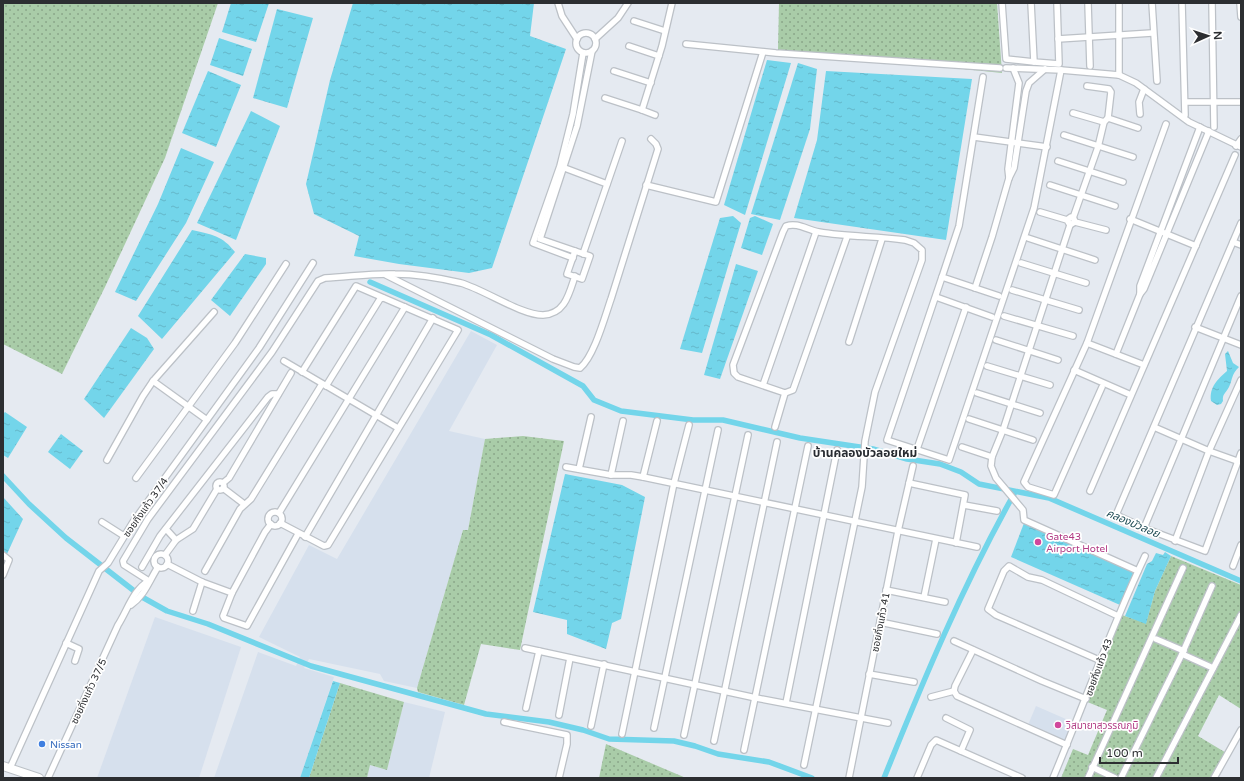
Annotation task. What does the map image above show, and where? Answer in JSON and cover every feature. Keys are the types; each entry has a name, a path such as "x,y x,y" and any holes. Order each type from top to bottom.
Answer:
{"main road":[{"path":"6,767 39,778"}],"street":[{"path":"558,3 562,16 577,39 578,49 583,52 592,51"},
{"path":"595,39 618,18 628,3"},
{"path":"642,110 659,56 671,3"},
{"path":"1002,3 1006,60 1059,64 1057,3"},
{"path":"1031,3 1034,62"},
{"path":"1088,3 1090,66"},
{"path":"1119,3 1119,75"},
{"path":"1152,3 1152,33 1157,81"},
{"path":"1182,3 1185,115"},
{"path":"1212,3 1214,127"},
{"path":"1240,3 1241,17"},
{"path":"634,21 665,31"},
{"path":"573,258 533,243 539,235 577,126 592,51 595,45 595,39 590,34 584,33 577,39"},
{"path":"1058,39 1152,33"},
{"path":"686,44 763,52 1003,68 1061,70 1119,75 1144,89 1189,122 1239,146 1241,139"},
{"path":"629,46 659,56"},
{"path":"562,167 573,114 583,52"},
{"path":"646,185 716,202 763,52"},
{"path":"1009,178 1008,169 1019,83 1013,68"},
{"path":"975,288 1009,178 1013,171 1029,83 1045,69"},
{"path":"983,77 959,226 887,440 949,460 1034,208 1061,70"},
{"path":"614,71 651,83"},
{"path":"1087,86 1111,91 1106,120 1090,171 1080,195 1053,273 1003,430 990,463 992,473 1001,486 1021,508 1024,520 1138,571"},
{"path":"1140,114 1141,94 1144,89"},
{"path":"605,98 655,115"},
{"path":"1185,102 1241,102"},
{"path":"1073,113 1138,128"},
{"path":"1102,387 1054,495 1028,486 1024,482 1087,342 1130,219 1166,124"},
{"path":"1140,294 1140,286 1159,231 1200,127"},
{"path":"1116,354 1209,131"},
{"path":"1064,135 1132,157"},
{"path":"974,137 1047,147"},
{"path":"385,274 553,359 580,368 586,363 602,328 658,149 656,144 651,139"},
{"path":"583,254 622,141"},
{"path":"1090,491 1235,154"},
{"path":"1058,161 1123,182"},
{"path":"562,167 607,184"},
{"path":"1050,185 1115,206"},
{"path":"1040,212 1106,230"},
{"path":"1130,219 1196,246"},
{"path":"1241,223 1195,327 1116,515 1175,541 1205,551 1241,453"},
{"path":"804,764 862,487 865,441 875,392 923,255 922,250 914,243 897,239 847,237 816,232 792,224 786,226 733,365 734,373 738,377 786,393 793,390 847,237"},
{"path":"763,385 816,232"},
{"path":"539,235 540,239 590,256 582,279 567,274 575,251"},
{"path":"1028,238 1095,260"},
{"path":"849,342 882,239"},
{"path":"1233,242 1241,245"},
{"name":"ซอยกิ่งแก้ว 37/4","path":"6,767 99,571 108,563 124,536 259,348 313,263"},
{"path":"1021,263 1086,283"},
{"path":"136,478 235,343 286,264"},
{"path":"147,584 124,565 122,561 148,519 272,352 318,281 325,278 405,274 461,284 497,298 528,313 543,315 555,312 564,305 568,298 575,276"},
{"path":"942,277 999,296"},
{"path":"271,524 276,525 280,523 298,534 324,546 328,545 458,330 356,286 302,372"},
{"path":"1012,290 1079,310"},
{"path":"1144,528 1241,296"},
{"path":"936,297 992,317"},
{"path":"205,571 244,504 252,499 380,299 383,298"},
{"path":"279,513 405,307"},
{"path":"918,449 966,307"},
{"path":"107,460 153,381 214,312"},
{"path":"1004,316 1036,327 1073,336"},
{"path":"305,537 433,318"},
{"path":"1195,327 1241,345"},
{"path":"996,340 1058,360"},
{"path":"1087,342 1144,365"},
{"path":"284,361 398,428"},
{"path":"987,366 1050,386"},
{"path":"1074,370 1131,395"},
{"path":"158,567 162,568 167,564 168,558 165,555 176,540 193,529 221,487 229,478 291,372"},
{"path":"1175,541 1209,451 1241,380"},
{"path":"153,381 207,420"},
{"path":"775,427 786,393"},
{"path":"977,393 1040,413"},
{"path":"142,568 166,529 268,397 272,394 278,394"},
{"path":"579,469 591,417"},
{"path":"969,419 1033,440"},
{"path":"611,475 623,421"},
{"path":"644,477 657,421"},
{"path":"622,734 674,483 688,425"},
{"path":"1154,427 1209,451 1237,461"},
{"path":"654,728 718,430"},
{"path":"684,735 748,435"},
{"path":"714,741 763,501 777,442"},
{"path":"744,750 808,446"},
{"path":"962,447 992,457"},
{"path":"786,704 837,450"},
{"name":"ซอยกิ่งแก้ว 41","path":"849,778 886,590 913,466"},
{"path":"566,467 611,475 631,475 644,477 824,514 898,532 977,547"},
{"path":"909,483 963,493 966,497 956,543"},
{"path":"221,487 244,504"},
{"path":"964,505 997,512"},
{"path":"271,524 268,518 270,514 274,512 279,513"},
{"path":"279,513 282,519 280,523"},
{"path":"102,522 124,536"},
{"path":"271,524 265,532 232,593 224,618 247,626 249,624 298,534"},
{"path":"166,529 176,540"},
{"path":"924,597 936,539"},
{"path":"1233,566 1241,545"},
{"name":"ซอยกิ่งแก้ว 37/5","path":"48,778 118,625 134,599 147,584 158,567 154,563 155,558 160,554 165,555"},
{"path":"3,555 9,560 3,575"},
{"name":"ซอยกิ่งแก้ว 43","path":"1053,778 1086,699 1099,660 1145,556"},
{"path":"167,564 202,582 232,593"},
{"path":"1099,660 996,615 988,609 1000,580 1008,566 1028,577 1042,580 1118,616"},
{"path":"1088,778 1183,568"},
{"path":"193,612 202,582"},
{"path":"1121,778 1183,653 1212,586"},
{"path":"886,590 945,602"},
{"path":"1156,778 1241,616"},
{"path":"880,622 937,634"},
{"path":"1156,639 1214,668"},
{"path":"954,641 1042,681 1086,699"},
{"path":"66,643 79,649 75,661"},
{"path":"525,648 664,678 724,689 756,698 888,723"},
{"path":"954,691 972,650"},
{"path":"526,708 539,651"},
{"path":"559,715 570,658"},
{"path":"591,726 604,664"},
{"path":"870,674 914,682"},
{"path":"931,697 954,691"},
{"path":"954,691 957,696 1067,745"},
{"path":"946,718 970,730 961,750"},
{"path":"504,722 567,735 567,744 559,778"},
{"path":"1214,778 1241,730"},
{"path":"917,778 931,745 936,740 1022,778"},
{"path":"1092,767 1115,778"}],"shaded area":[{"path":"471,331 497,345 449,431 485,439 468,530 463,530 417,688 384,681 380,674 309,659 304,668 334,677 300,778 214,778 258,652 296,666 300,657 259,637 309,545 337,559"},
{"path":"155,617 241,647 199,778 97,778"},
{"path":"404,702 445,712 429,778 367,778 370,765 387,770"},
{"path":"1036,706 1075,723 1067,742 1028,725"}],"green space":[{"path":"3,3 218,3 165,158 105,287 62,374 3,344"},
{"path":"779,3 997,3 1002,73 778,50"},
{"path":"523,436 564,441 520,650 481,644 464,705 418,692 417,688 463,530 468,530 485,439"},
{"path":"1171,556 1241,585 1241,709 1219,695 1198,736 1228,754 1214,778 1061,778 1073,749 1088,755 1107,710 1085,701 1122,615 1146,623 1155,591"},
{"path":"340,683 404,702 387,770 370,765 367,778 309,778"},
{"path":"606,744 686,778 599,778"}],"water":[{"path":"231,3 269,3 256,42 222,32"},
{"path":"353,3 534,3 530,36 566,49 492,268 469,273 399,264 354,256 359,236 314,214 306,184 330,80"},
{"path":"277,9 313,18 287,108 253,98"},
{"path":"219,38 252,49 243,76 210,65"},
{"path":"767,60 791,63 745,215 724,205"},
{"path":"798,63 817,69 810,129 780,220 751,214"},
{"path":"208,71 241,85 216,147 182,133"},
{"path":"826,71 972,79 946,240 794,218 817,140"},
{"path":"251,111 280,126 236,240 197,223"},
{"path":"181,148 214,162 186,223 136,301 115,292 158,204"},
{"path":"733,216 741,223 702,353 680,349 720,218"},
{"path":"755,216 773,224 762,255 741,248 750,218"},
{"path":"192,230 216,236 226,242 235,252 162,339 138,316"},
{"path":"245,254 266,258 266,264 230,316 211,300"},
{"path":"736,264 758,271 720,379 704,375"},
{"path":"131,328 147,338 154,349 104,418 84,399"},
{"path":"1228,351 1233,363 1239,367 1233,374 1223,401 1221,404 1217,405 1211,401 1211,392 1217,380 1227,371 1225,354"},
{"path":"5,412 27,427 8,458 3,455 3,414"},
{"path":"61,434 83,451 70,469 48,452"},
{"path":"565,474 622,485 645,497 621,619 612,623 606,649 567,634 567,620 533,612"},
{"path":"3,497 23,519 7,554 3,551"},
{"path":"1024,523 1135,571 1120,605 1011,557"},
{"path":"1165,552 1171,556 1155,591 1146,624 1125,616 1147,564 1152,561 1156,553 1163,555"},
{"path":"333,681 340,683 309,778 300,778"}],"waterway":[{"name":"คลองบัวลอย","path":"370,282 491,335 583,386 594,400 621,411 693,420 723,420 800,438 873,449 907,459 940,464 961,472 979,484 1049,498 1241,581"},
{"path":"3,476 29,504 66,538 142,597 167,611 208,624 311,666 486,714 549,722 583,730 609,739 674,741 718,754 769,762 812,778"},
{"path":"884,778 944,634 995,528 1014,494"}],"place":[{"name":"Gate43 Airport Hotel","path":"1038,542"},
{"name":"วิสมายาสุวรรณภูมิ","path":"1058,725"},
{"name":"Nissan","path":"42,744"}],"district":[{"name":"บ้านคลองบัวลอยใหม่","path":"865,453"}]}
